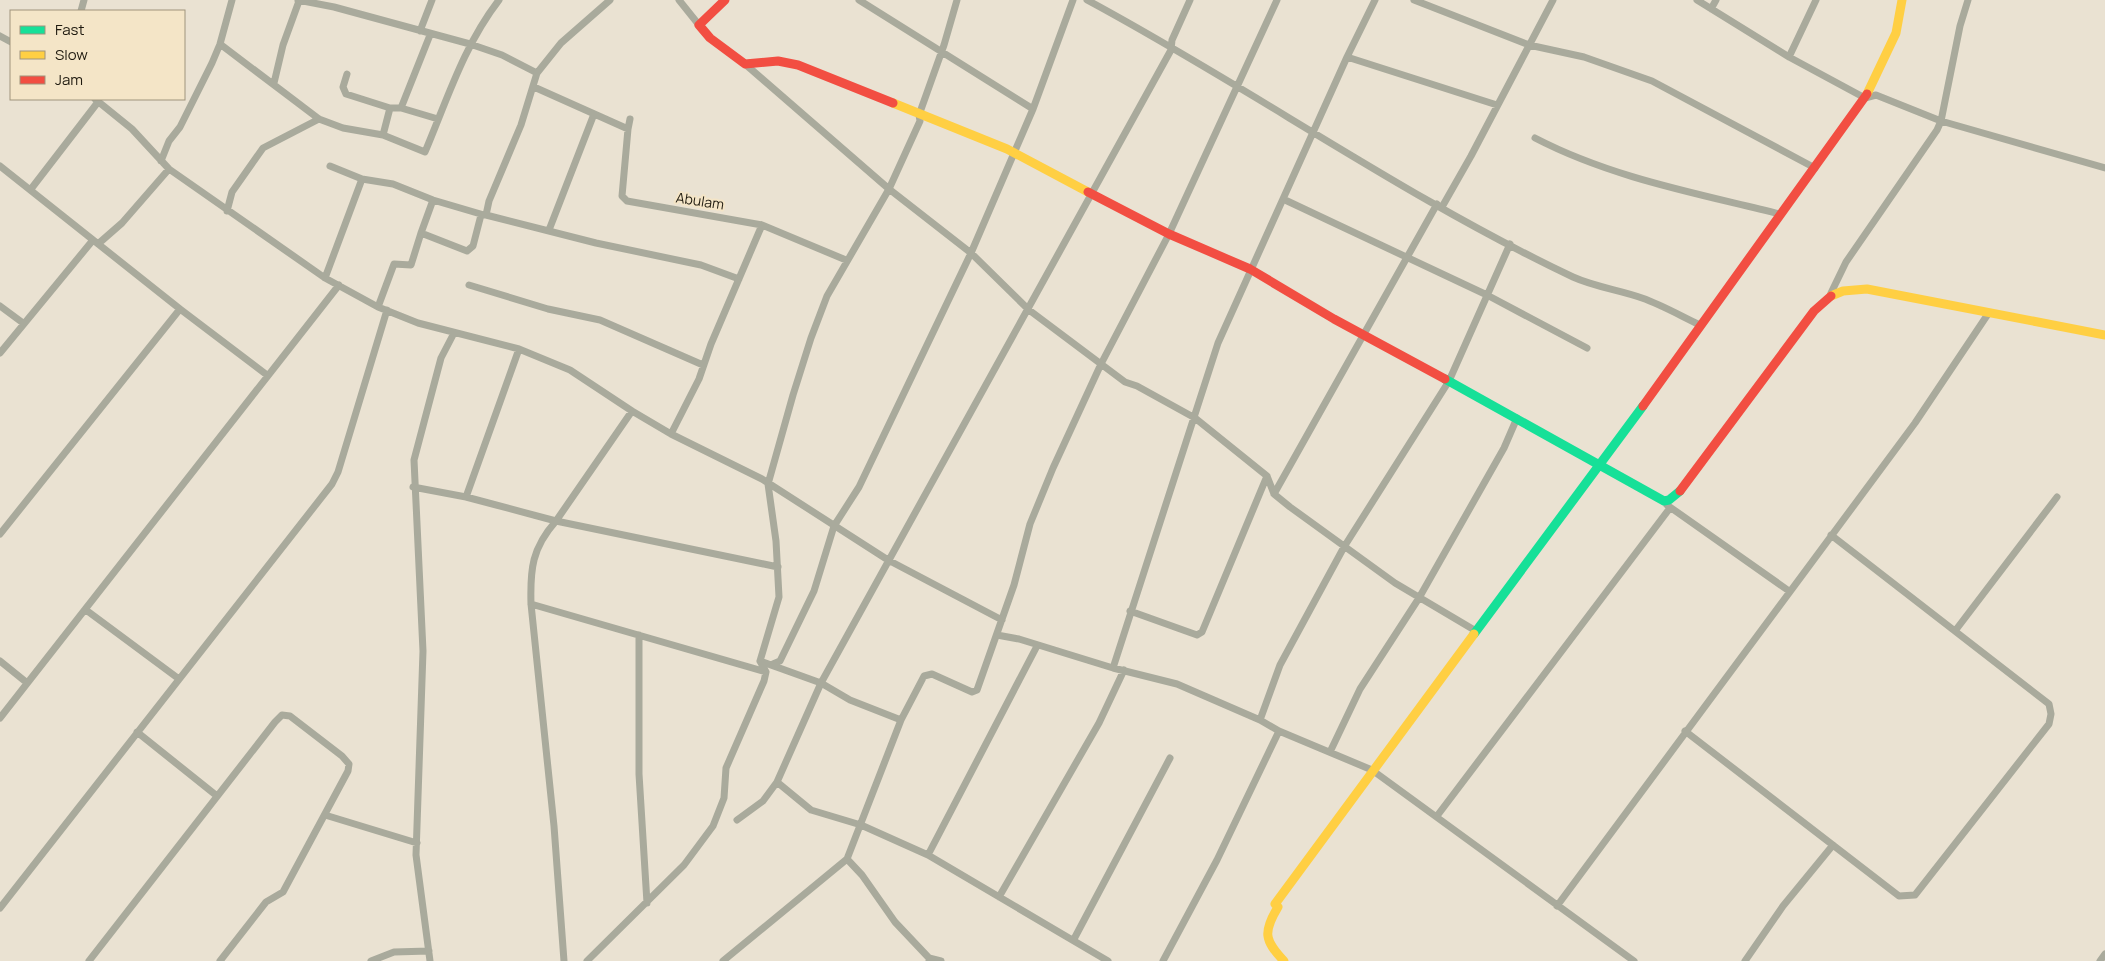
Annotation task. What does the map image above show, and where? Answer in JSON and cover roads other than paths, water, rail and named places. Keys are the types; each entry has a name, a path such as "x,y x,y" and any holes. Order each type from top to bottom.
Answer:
{"street":[{"path":"162,161 169,141 180,127 200,90 220,44 232,0"},
{"path":"274,84 283,45 298,0 334,7 470,44 502,55 537,73"},
{"path":"420,31 432,0"},
{"path":"220,44 319,119 343,128 382,135 426,152 470,44 486,16 499,0"},
{"path":"421,234 467,251 472,246 521,125 537,73 561,43 610,0"},
{"path":"679,0 710,38 745,64 889,189 971,253 1029,310 1125,382 1137,386 1194,418 1267,476 1274,494 1344,547 1419,598 1476,631"},
{"path":"699,25 725,0"},
{"path":"859,0 883,17 942,51 1033,109"},
{"path":"766,672 760,661 779,597 778,567 768,484 810,338 827,296 846,260 889,189 920,121 919,115 942,51 956,0"},
{"path":"772,664 780,661 814,591 834,526 859,487 971,253 1033,109 1073,0"},
{"path":"1087,0 1172,46 1312,132 1439,206 1510,244 1575,278 1643,298 1700,325"},
{"path":"737,820 763,800 777,782 821,683 877,586 888,560 1094,193 1172,46 1172,40 1190,0"},
{"path":"727,960 847,858 901,720 924,676 932,674 972,692 977,690 1002,620 1030,524 1053,468 1101,364 1168,234 1277,0"},
{"path":"1113,668 1218,344 1312,132 1375,0"},
{"path":"1414,0 1529,45 1584,57 1652,81 1815,168"},
{"path":"1274,494 1406,258 1439,206 1497,105 1553,0"},
{"path":"1697,0 1790,57 1864,98 1876,95 1941,121 2105,168"},
{"path":"1711,9 1716,0"},
{"path":"1790,57 1816,0"},
{"path":"1284,961 1275,952 1266,936 1266,927 1278,907 1275,904 1372,770 1418,712 1476,631 1600,467 1864,98 1896,33 1902,0"},
{"path":"1437,816 1669,500 1679,492 1814,311 1831,293 1846,262 1941,121 1960,26 1968,0"},
{"path":"401,108 430,34"},
{"path":"1347,57 1497,105"},
{"path":"745,64 778,61 798,65 1015,153 1094,193 1168,234 1250,269 1364,336 1517,418 1667,504 1789,591"},
{"path":"347,74 343,87 346,94 390,108 401,108 438,120"},
{"path":"534,86 628,129 630,119"},
{"path":"31,189 97,100 132,130 169,169 325,278 378,307 435,329 519,349 570,370 671,434 762,479 888,560 1002,620"},
{"path":"382,135 390,108"},
{"path":"549,230 594,114"},
{"path":"227,211 232,192 263,148 319,119"},
{"name":"Abulam","path":"628,129 622,196 627,201 762,225 846,260"},
{"path":"1535,138 1567,154 1628,177 1780,214"},
{"path":"0,166 180,309 267,375"},
{"path":"330,166 362,179 393,184 433,200 484,215 596,243 701,265 739,279"},
{"path":"0,353 23,323 96,242 122,224 169,169"},
{"path":"325,278 362,179"},
{"path":"1282,199 1486,295 1587,348"},
{"path":"378,307 394,264 410,265 433,200"},
{"path":"671,434 699,379 703,365 762,225"},
{"path":"1260,720 1280,665 1344,547 1449,381 1510,244"},
{"path":"0,718 26,682 86,610 267,375 339,285"},
{"path":"469,285 548,309 600,320 703,365"},
{"path":"1831,293 1842,290 1867,289 1988,314 2105,335"},
{"path":"0,306 23,323"},
{"path":"0,534 180,309"},
{"path":"0,908 332,484 338,472 387,310"},
{"path":"1557,906 1915,423 1988,314"},
{"path":"430,961 416,855 423,650 413,487 414,460 441,358 454,333"},
{"path":"466,497 519,349"},
{"path":"564,961 554,826 531,604 530,575 534,556 542,536 556,521 632,411"},
{"path":"1330,752 1360,689 1419,598 1504,448 1517,418"},
{"path":"1130,611 1197,635 1202,632 1267,476"},
{"path":"413,487 466,497 556,521 778,567"},
{"path":"1956,632 2057,497"},
{"path":"1685,731 1899,896 1914,895 2048,724 2052,714 2049,704 1831,535"},
{"path":"531,604 766,672"},
{"path":"86,610 179,679"},
{"path":"639,634 639,774 647,903"},
{"path":"997,635 1019,639 1113,668 1177,684 1372,770 1634,961"},
{"path":"928,855 1037,646"},
{"path":"0,661 26,682"},
{"path":"760,661 821,683 850,700 901,720"},
{"path":"999,897 1100,724 1124,670"},
{"path":"586,961 684,865 713,826 724,798 726,768 766,672"},
{"path":"89,961 275,722 282,715 290,716 350,764 325,815 283,892 266,902 220,961"},
{"path":"1162,961 1217,860 1280,731"},
{"path":"137,732 218,796"},
{"path":"1074,939 1170,758"},
{"path":"777,782 811,810 861,825 928,855 1027,915 1074,939 1108,961"},
{"path":"325,815 417,843"},
{"path":"1745,961 1783,906 1833,845"},
{"path":"847,858 862,875 895,922 929,959 941,961"},
{"path":"371,961 394,952 429,951"},
{"path":"2100,961 2105,954"}]}
